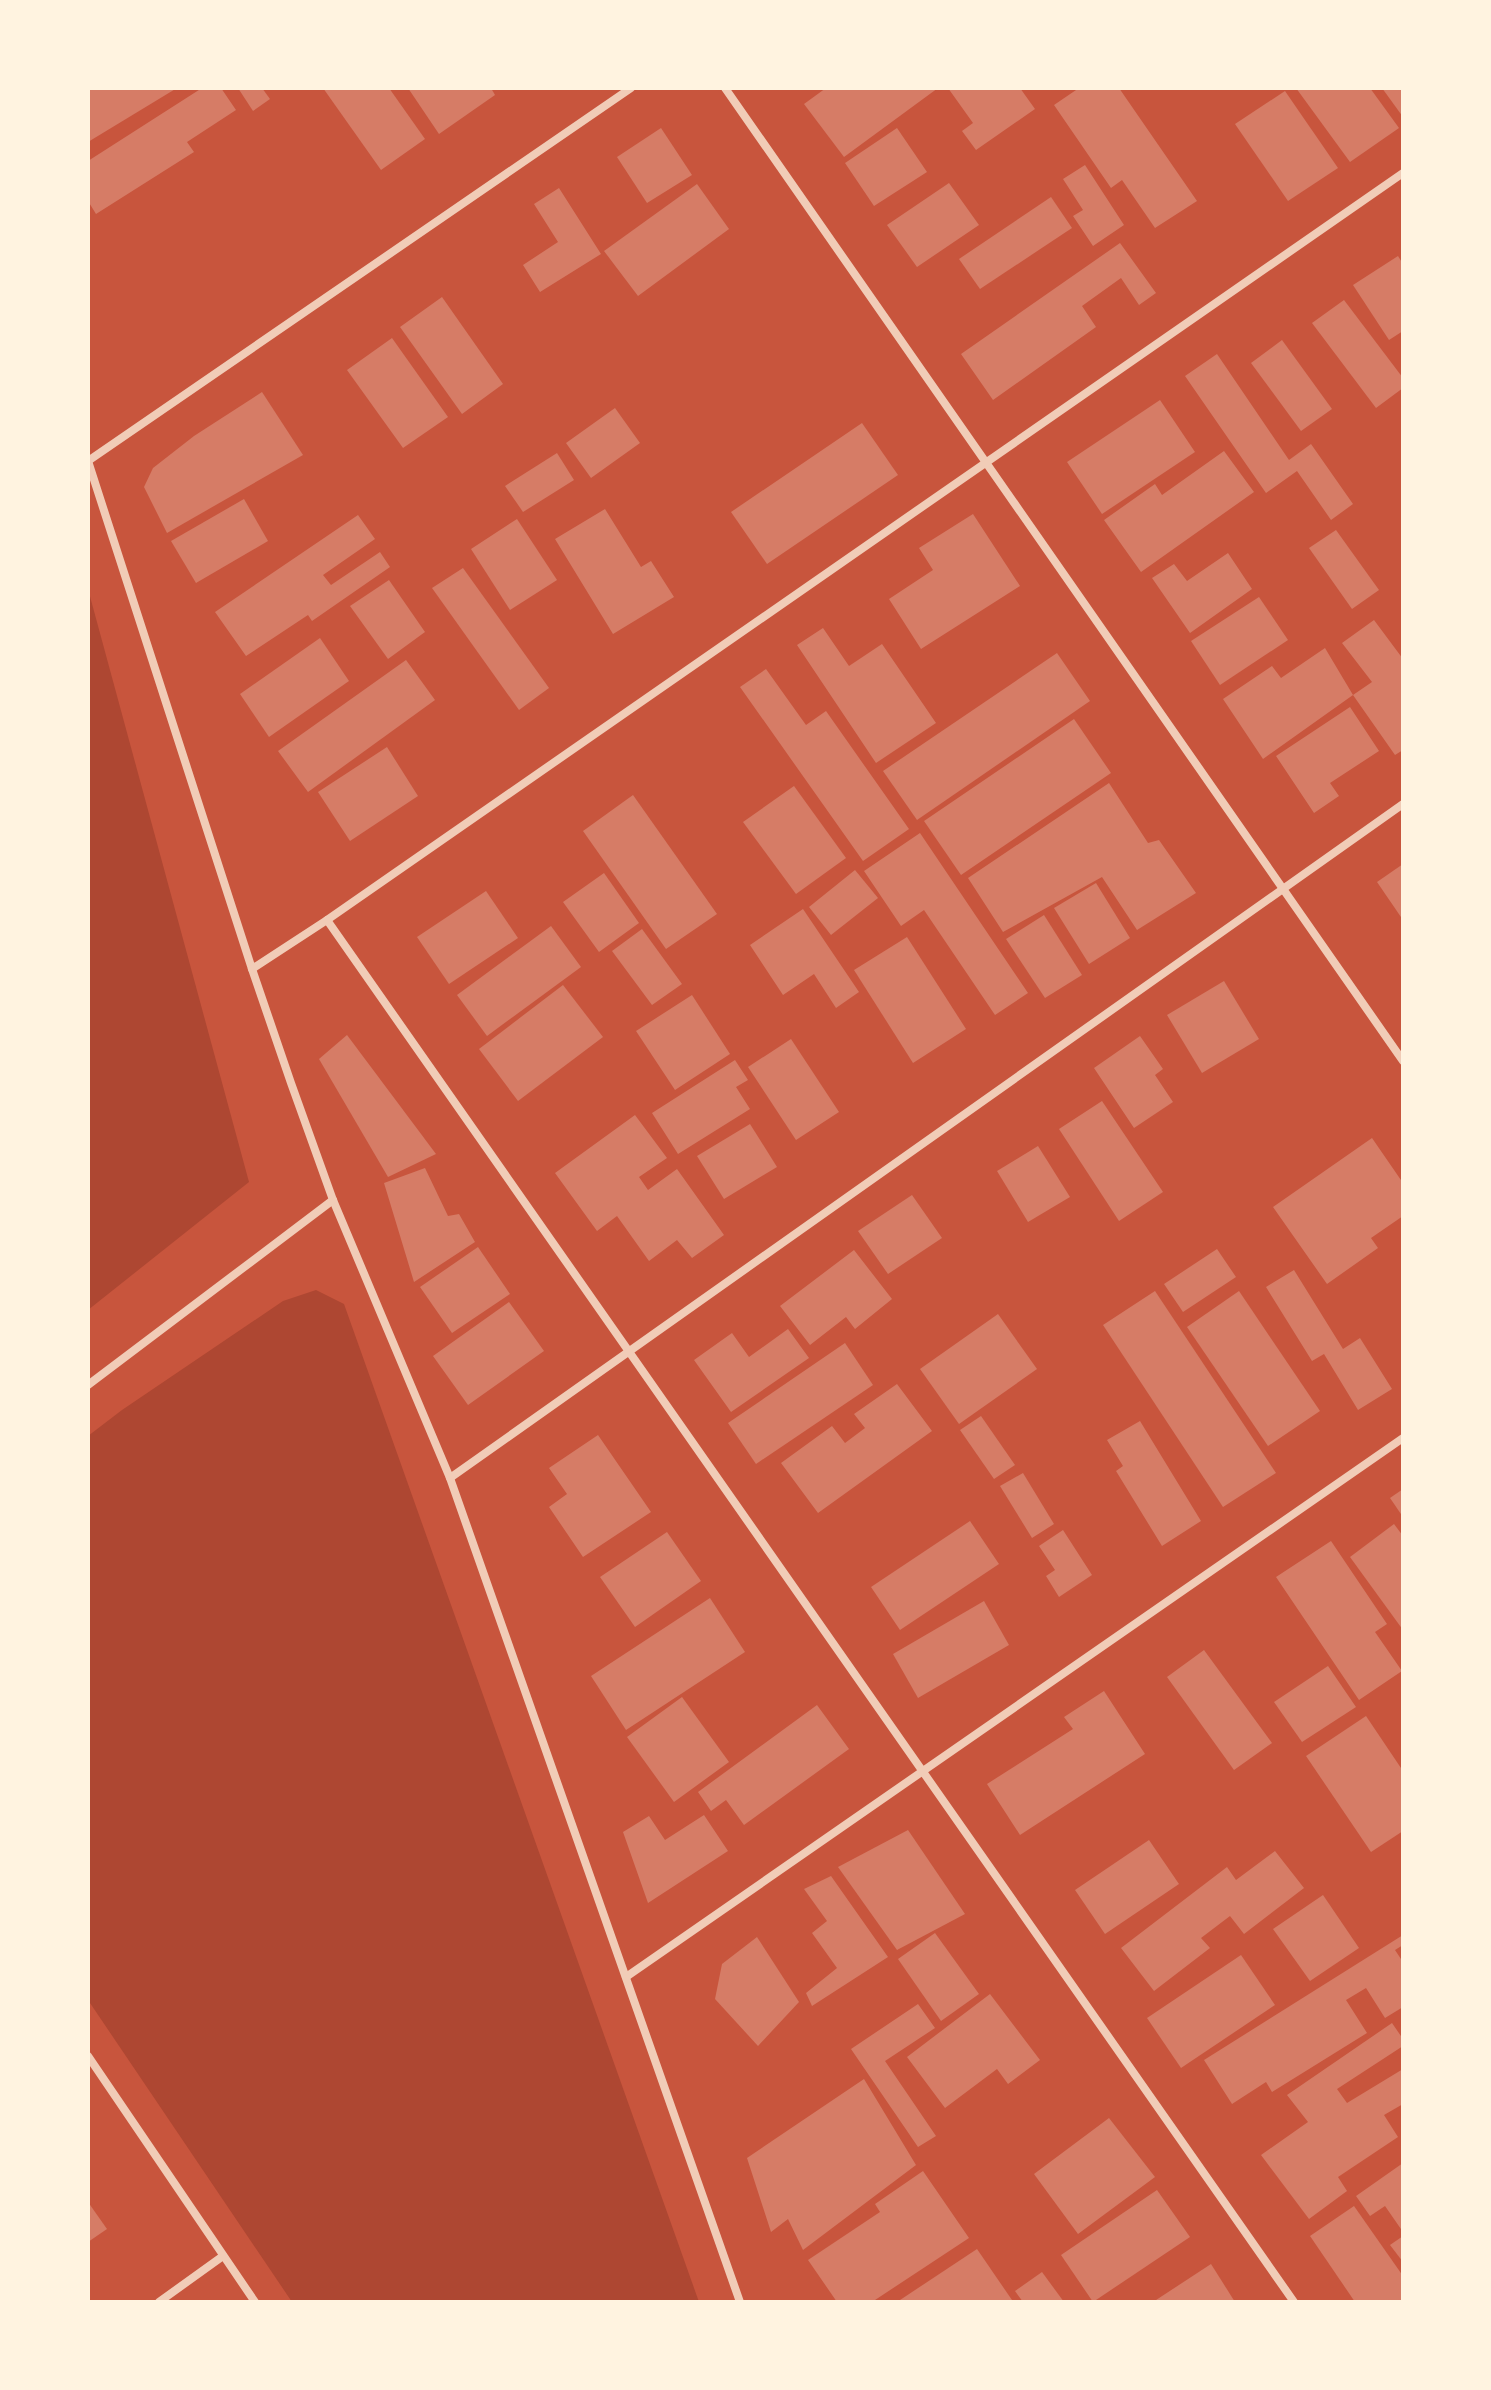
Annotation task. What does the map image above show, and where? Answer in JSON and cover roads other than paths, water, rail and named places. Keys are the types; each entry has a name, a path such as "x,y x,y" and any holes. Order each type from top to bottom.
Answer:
{"street":[{"path":"631,88 88,461 252,969 333,1200 450,1478 740,2302"},
{"path":"725,88 1403,1061"},
{"path":"252,969 1403,173"},
{"path":"450,1478 1403,804"},
{"path":"327,920 1294,2302"},
{"path":"88,1385 333,1200"},
{"path":"626,1977 1403,1438"},
{"path":"88,2056 255,2302"},
{"path":"159,2302 223,2256"}]}
